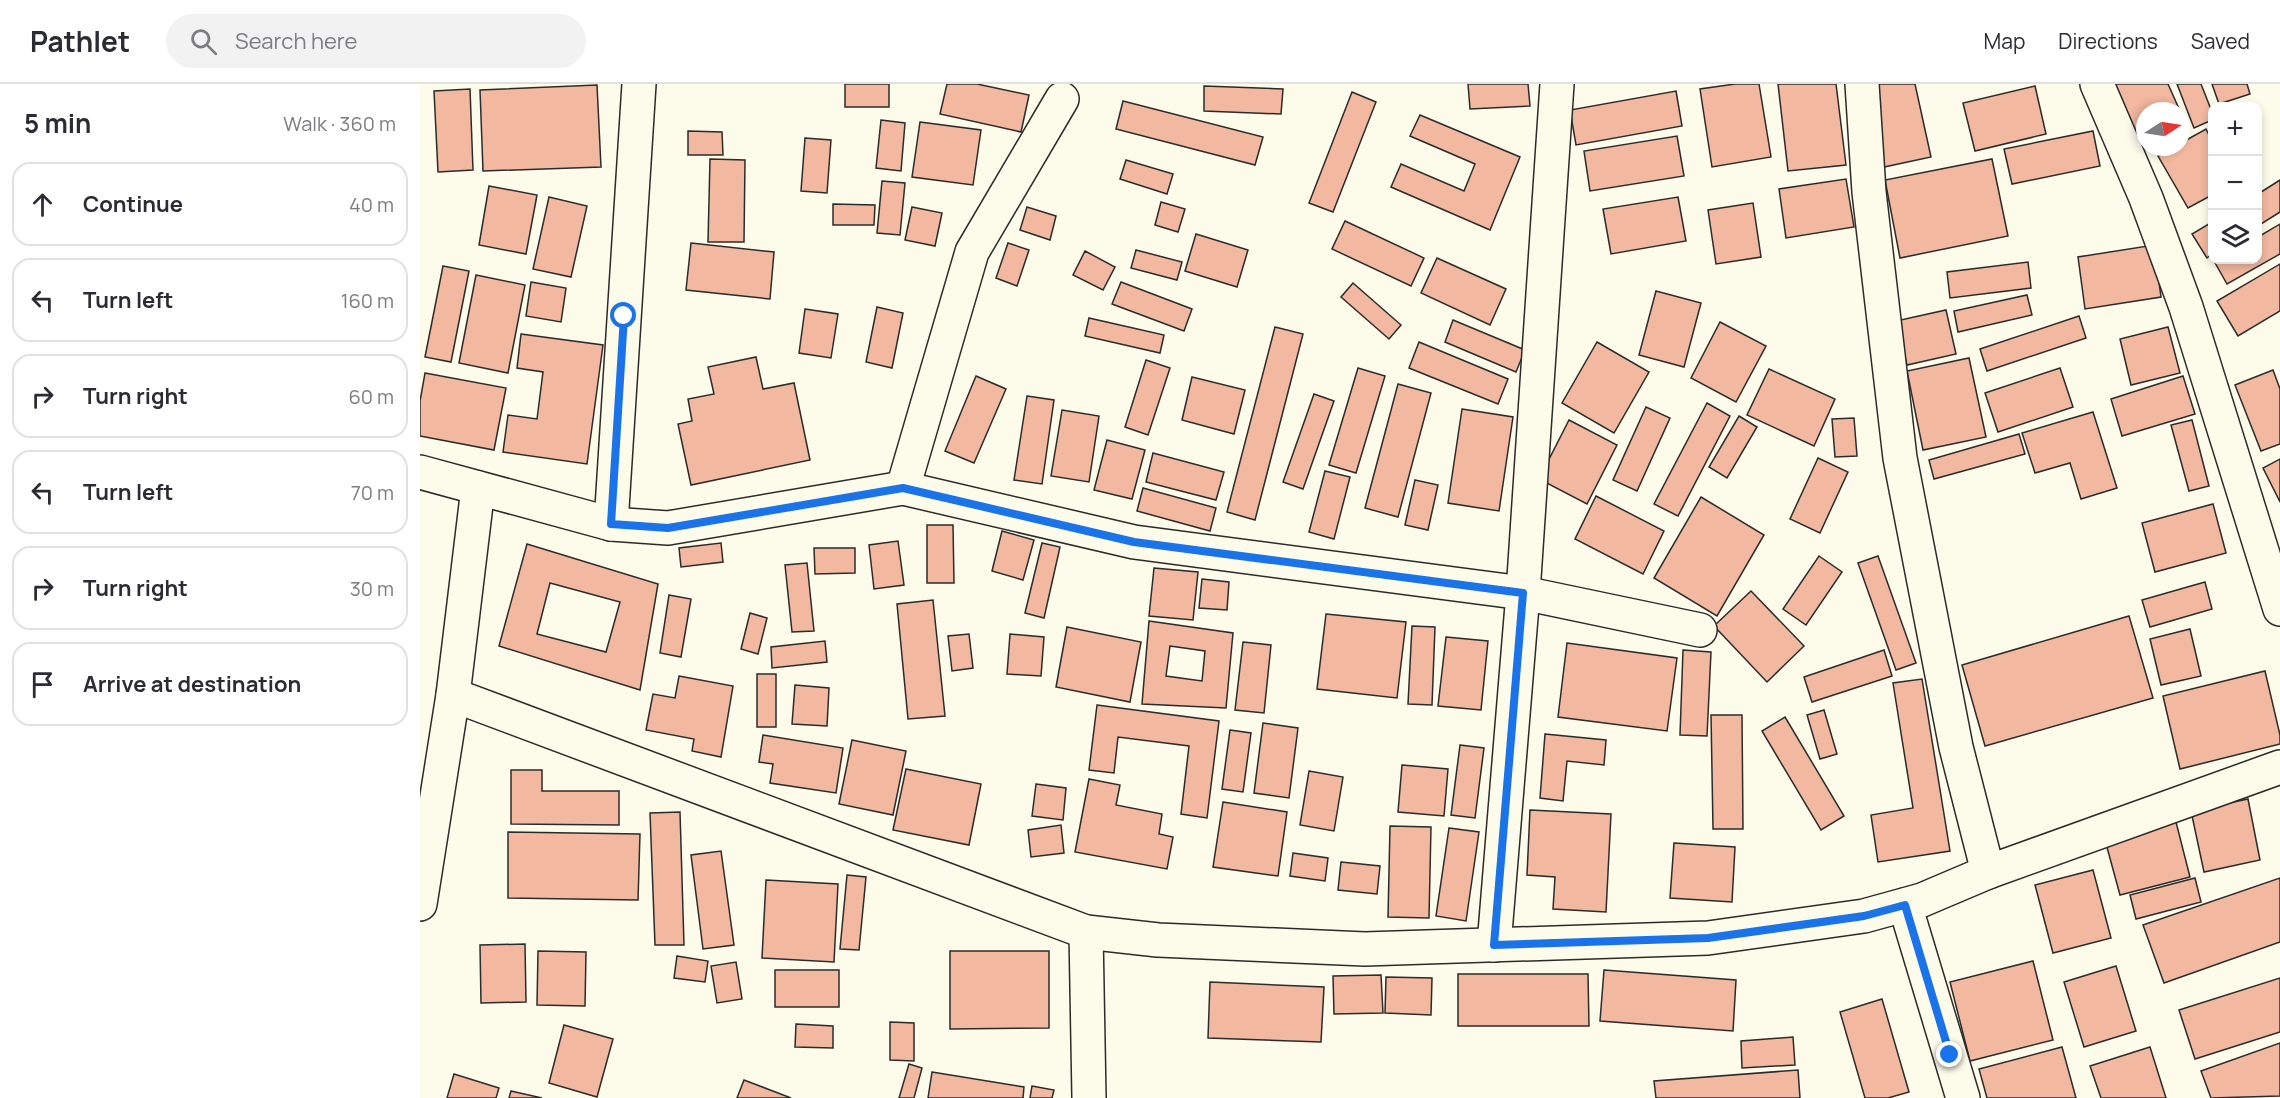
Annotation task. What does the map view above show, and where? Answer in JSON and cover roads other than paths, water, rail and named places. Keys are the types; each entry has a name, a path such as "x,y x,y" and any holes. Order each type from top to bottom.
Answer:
{"street":[{"path":"611,524 639,84"},
{"path":"1494,945 1523,593 1557,84"},
{"path":"1862,84 1869,192 1900,458 1956,747 1988,872"},
{"path":"2097,84 2146,198 2186,307 2280,609"},
{"path":"903,488 972,252 1062,99"},
{"path":"420,472 611,524 668,528 903,488 1134,542 1523,593 1701,630"},
{"path":"420,904 453,695 478,488"},
{"path":"453,695 1086,932 1158,940 1365,949 1708,938 1864,916 1922,900 1988,872 2280,767"},
{"path":"1905,905 1963,1098"},
{"path":"1086,932 1089,1098"}]}
